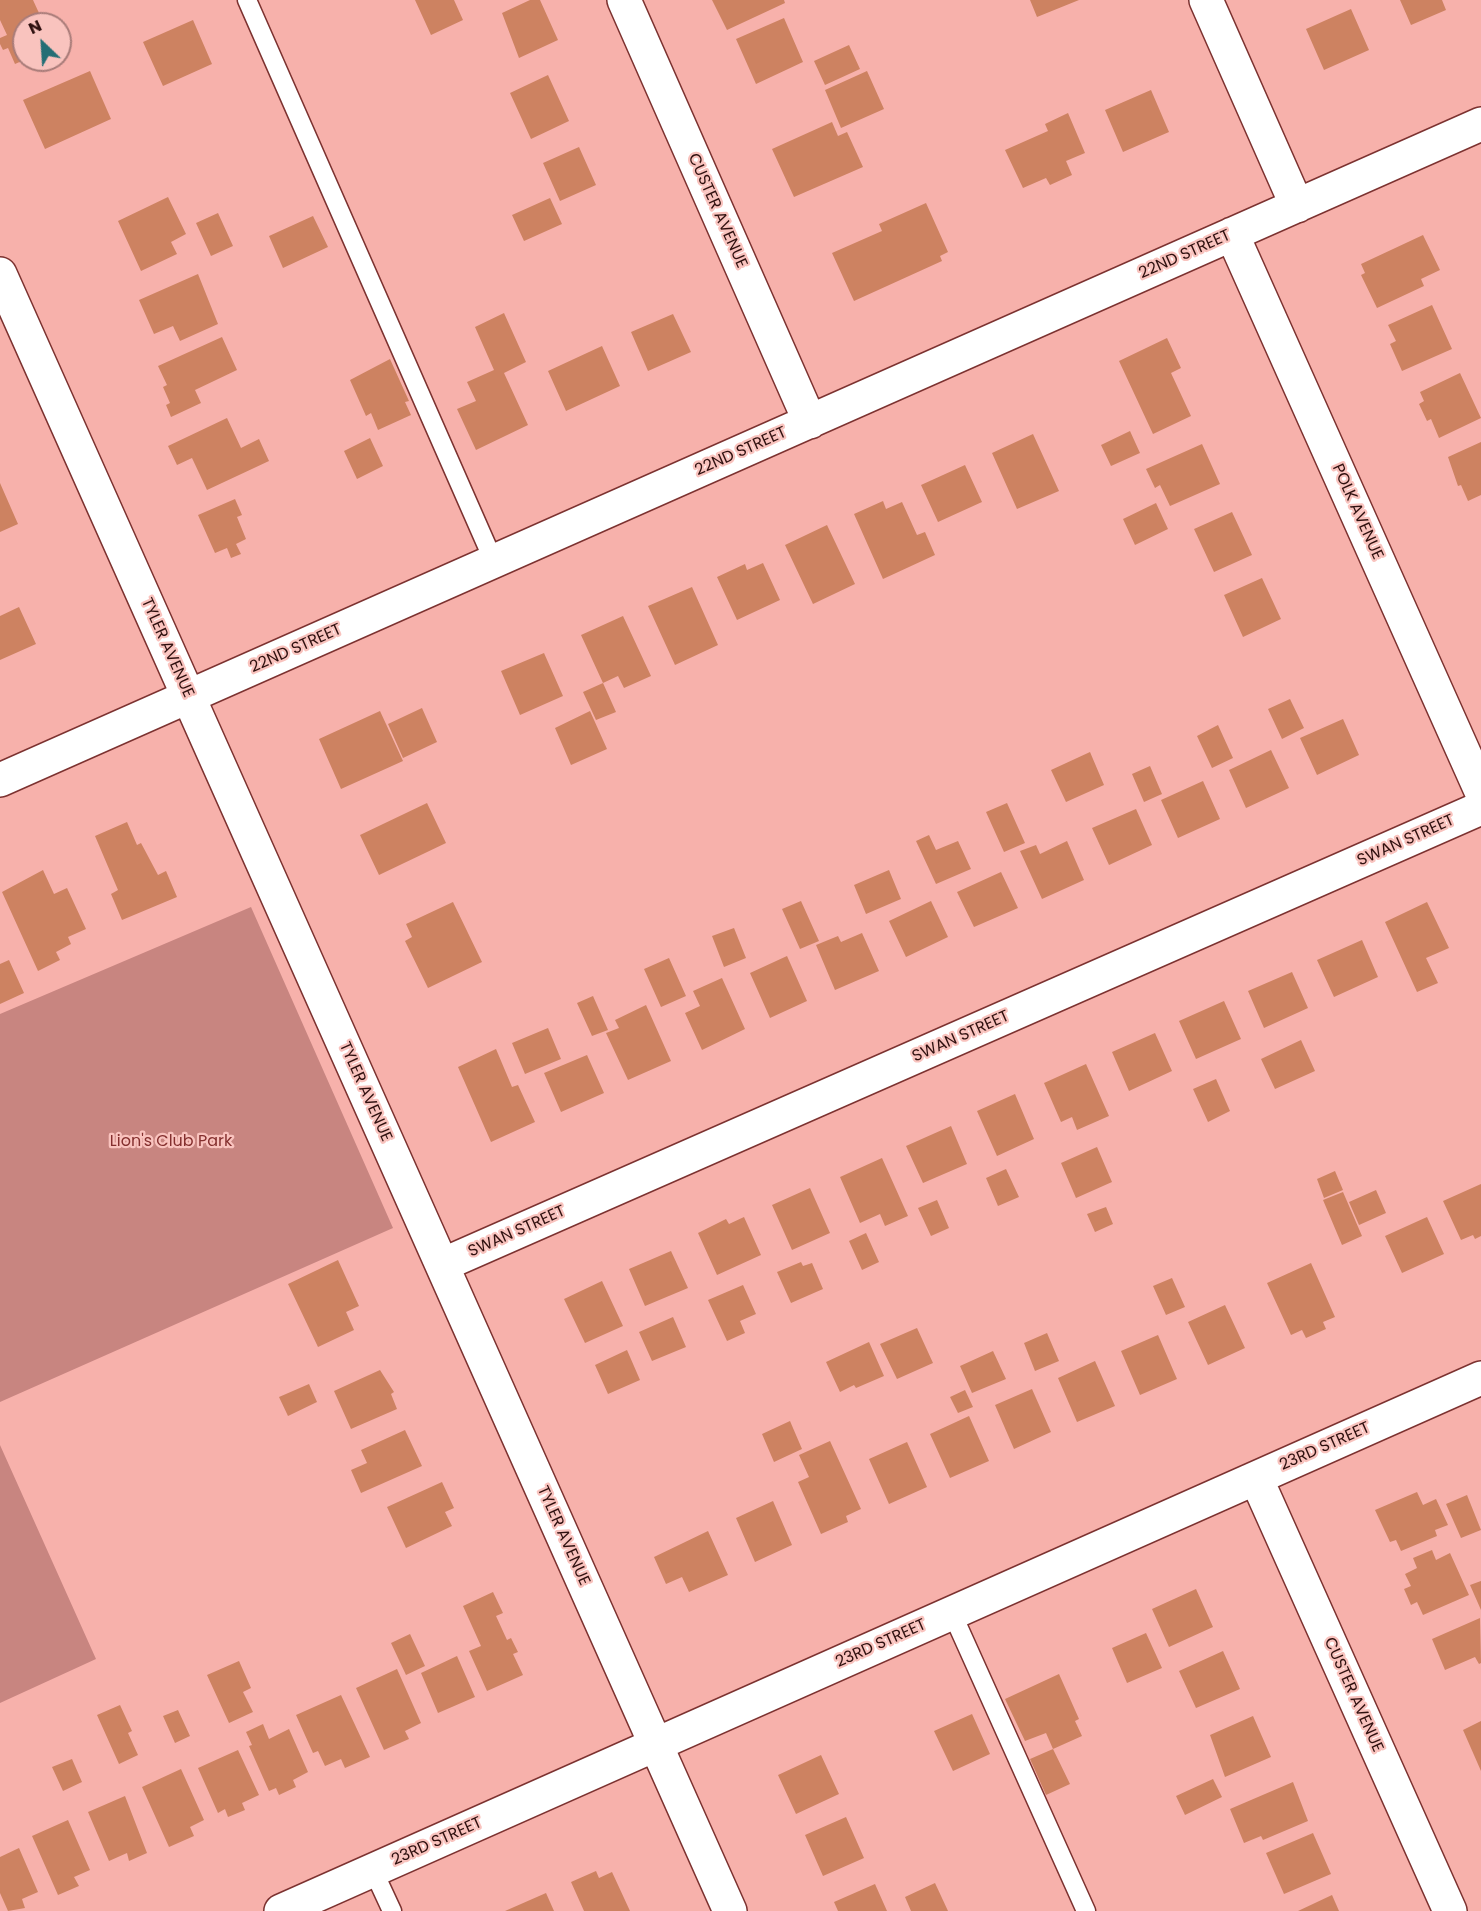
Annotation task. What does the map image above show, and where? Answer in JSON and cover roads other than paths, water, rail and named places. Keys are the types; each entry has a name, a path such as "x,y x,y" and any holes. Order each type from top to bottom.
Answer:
{"street":[{"name":"CUSTER AVENUE","path":"624,0 810,422"},
{"path":"1206,0 1297,206"},
{"name":"22ND STREET","path":"0,780 1481,124"},
{"name":"POLK AVENUE","path":"1232,234 1474,753 1481,791"},
{"name":"TYLER AVENUE","path":"0,274 730,1911"},
{"name":"SWAN STREET","path":"442,1265 1481,808"},
{"name":"23RD STREET","path":"281,1911 1481,1378"},
{"name":"CUSTER AVENUE","path":"1256,1478 1450,1911"}],"lane":[{"path":"247,0 494,562"},
{"path":"952,1613 1086,1911"},
{"path":"374,1870 392,1911"}],"park label":[{"name":"Lion's Club Park","path":"171,1142"}]}
